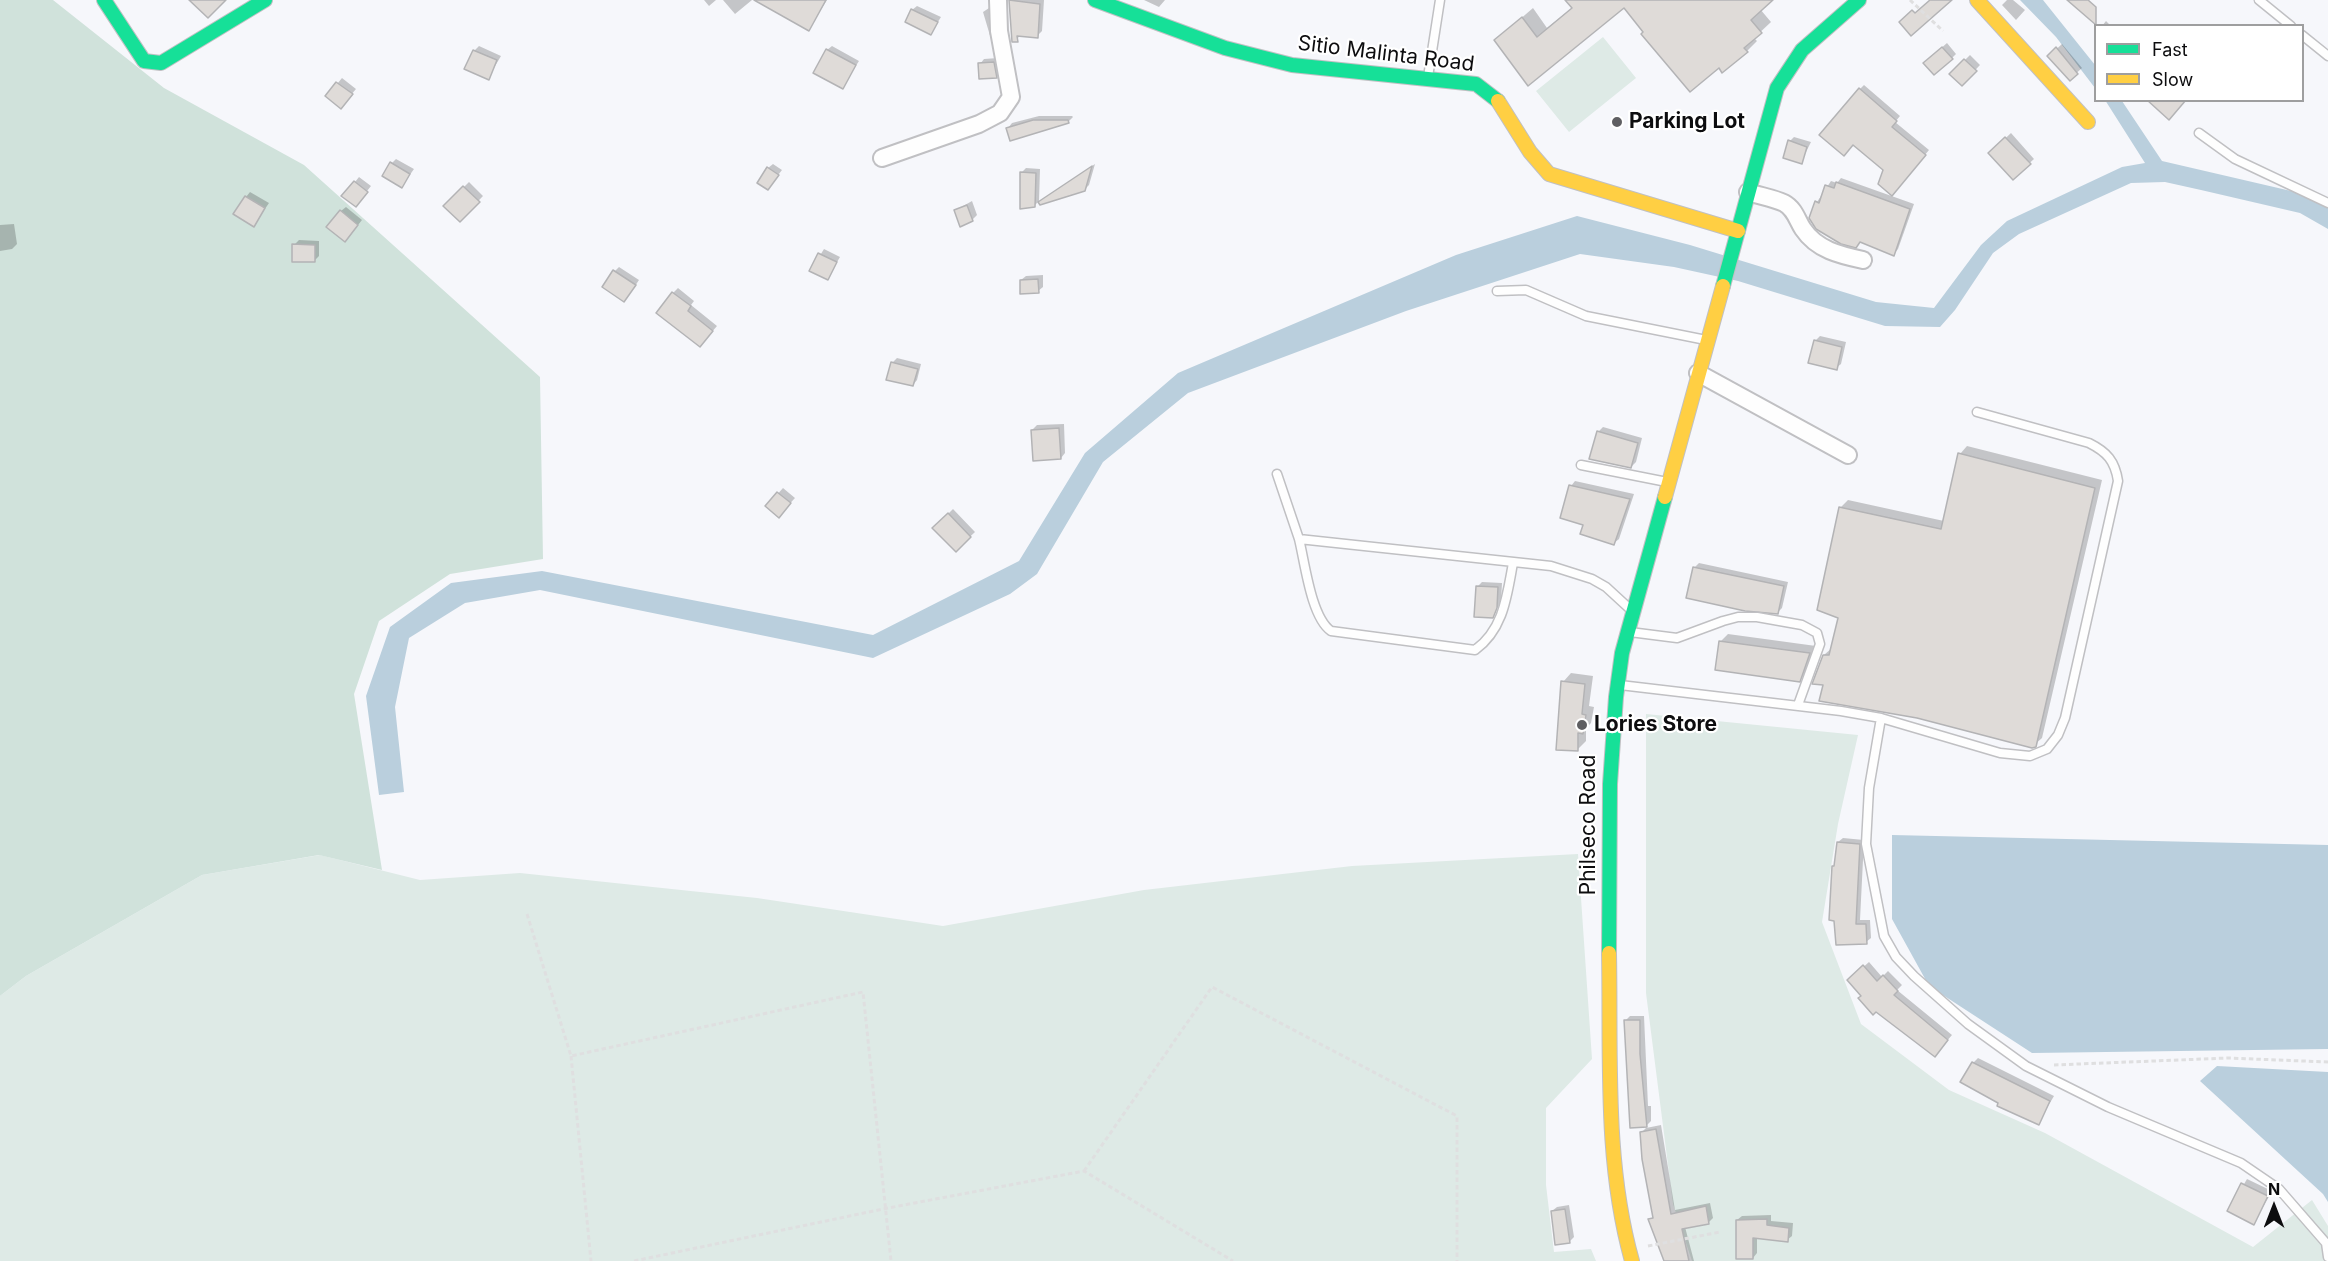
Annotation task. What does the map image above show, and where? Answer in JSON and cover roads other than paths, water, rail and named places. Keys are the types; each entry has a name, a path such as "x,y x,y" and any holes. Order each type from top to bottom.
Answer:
{"street":[{"path":"104,0 144,61 161,63 265,0"},
{"path":"882,158 980,124 1006,107 1011,98 999,31 998,0"},
{"name":"Sitio Malinta Road","path":"1095,0 1225,48 1269,60 1301,66 1476,84 1491,91 1536,163 1549,174 1736,235"},
{"name":"Philseco Road","path":"1630,1255 1621,1220 1616,1179 1611,1083 1608,790 1617,684 1631,611 1784,70 1799,52 1859,0"},
{"path":"1977,0 2088,122"},
{"path":"1748,192 1785,204 1795,213 1802,229 1814,242 1827,250 1863,260"},
{"path":"1698,373 1848,455"}],"lane":[{"path":"1427,80 1440,0"},
{"path":"2259,0 2289,24"},
{"path":"2304,37 2328,56"},
{"path":"2199,133 2235,159 2328,203"},
{"path":"1497,291 1526,290 1586,316 1707,340"},
{"path":"1617,684 1798,705 1881,718 2000,753 2030,756 2048,749 2058,735 2065,718 2118,481 2116,467 2106,451 2089,443 1977,412"},
{"path":"1581,465 1668,482"},
{"path":"1277,474 1299,539 1317,612 1322,625 1331,631 1475,650 1489,640 1498,624 1514,563"},
{"path":"1299,539 1551,566 1592,579 1606,587 1631,611"},
{"path":"1627,631 1677,638 1738,617 1757,617 1802,625 1817,633 1820,644 1798,705"},
{"path":"1881,718 1869,788 1866,844 1884,936 1896,957 1914,976 1968,1023 2026,1066 2108,1107 2241,1163 2279,1189 2326,1243 2328,1257"}],"water":[{"path":"2020,0 2043,0 2094,64 2094,87 2056,37"},
{"path":"2106,102 2123,102 2162,161 2304,194 2328,207 2328,229 2300,213 2165,182 2131,183 2019,234 1993,253 1955,310 1940,327 1885,326 1738,281 1674,267 1580,254 1406,311 1188,393 1103,462 1037,574 1010,594 873,658 540,590 465,603 409,638 395,707 404,792 379,795 366,696 390,627 451,583 542,571 873,635 1019,561 1085,453 1178,373 1456,255 1577,216 1690,245 1876,302 1934,308 1981,245 2007,221 2122,167 2145,163"},
{"path":"1892,835 2328,845 2328,1049 2032,1053 1929,986 1892,919"},
{"path":"2217,1066 2328,1072 2328,1202 2323,1194 2200,1081"}],"place":[{"name":"Parking Lot","path":"1617,122"},
{"name":"Lories Store","path":"1582,725"}]}
